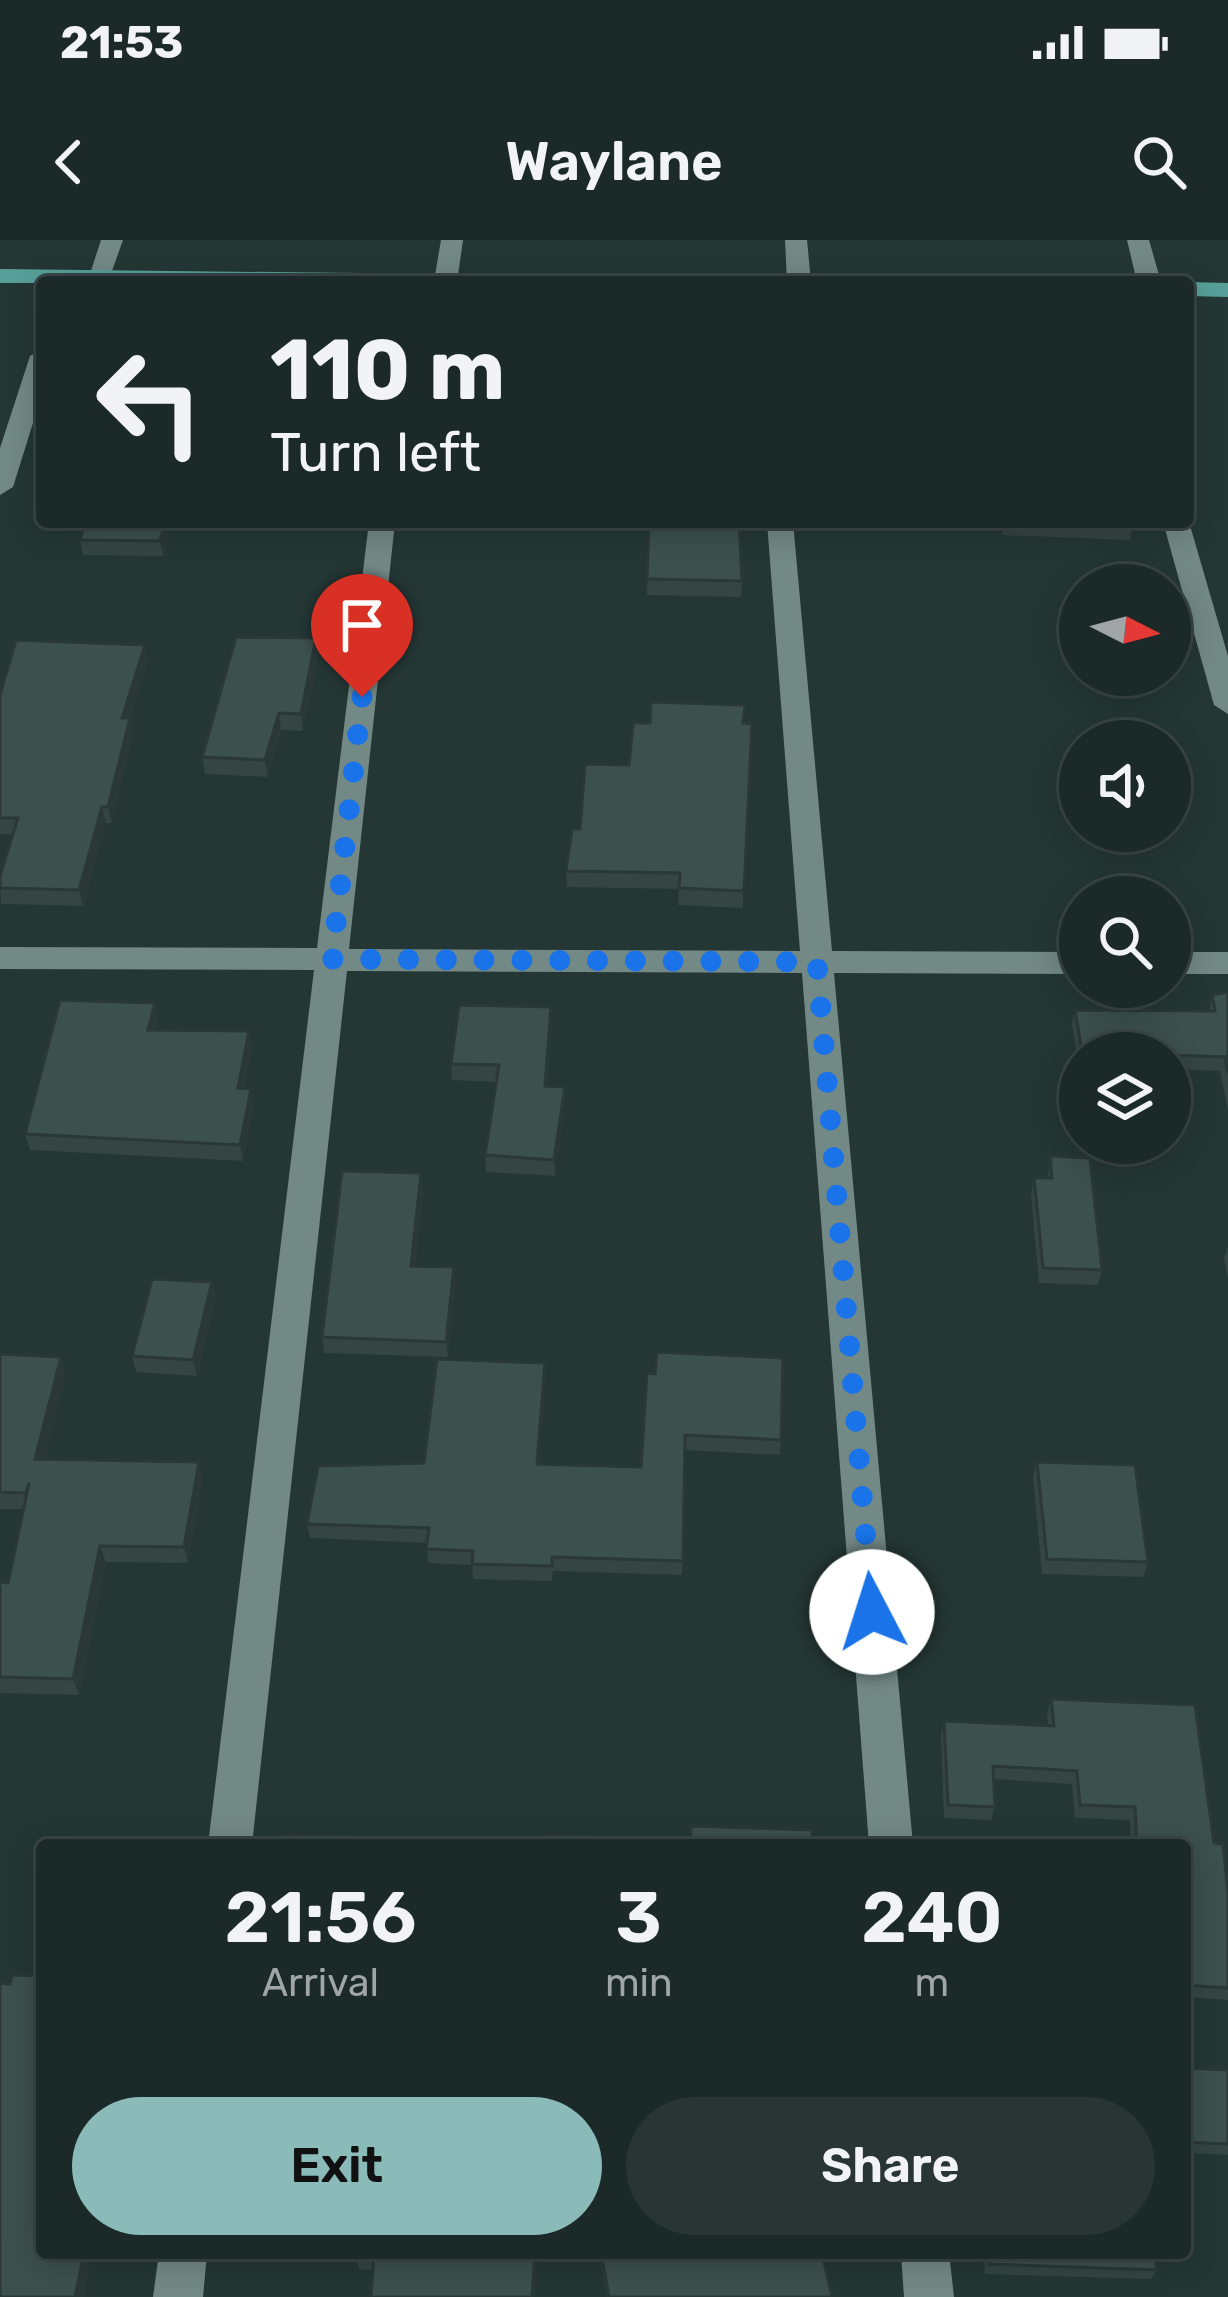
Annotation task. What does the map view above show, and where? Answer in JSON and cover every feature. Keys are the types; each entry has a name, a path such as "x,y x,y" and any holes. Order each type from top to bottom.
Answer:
{"main road":[{"path":"0,276 36,278"},
{"path":"1194,289 1228,290"}],"street":[{"path":"100,276 112,240"},
{"path":"447,276 452,240"},
{"path":"796,240 799,276"},
{"path":"1138,240 1147,276"},
{"path":"0,488 36,375"},
{"path":"231,1839 381,528"},
{"path":"781,528 890,1839"},
{"path":"1178,528 1228,705"},
{"path":"0,958 1059,963"},
{"path":"1191,963 1228,964"},
{"path":"178,2297 182,2259"},
{"path":"926,2259 929,2297"}],"building":[{"path":"84,528 163,528 160,541 80,540"},
{"path":"649,528 739,528 742,581 647,579"},
{"path":"236,637 316,638 301,714 279,713 265,760 202,757"},
{"path":"16,640 145,645 122,718 130,718 108,807 102,807 79,890 0,888 18,818 0,818 0,695"},
{"path":"651,702 745,705 743,723 752,724 744,891 679,888 680,873 566,871 572,829 580,829 585,764 629,765 633,723 650,723"},
{"path":"1228,992 1228,1074 1225,1057 1191,1056 1191,1032 1079,1032 1075,1010 1215,1011 1212,995"},
{"path":"60,1000 155,1003 148,1030 249,1031 238,1088 251,1089 240,1145 25,1134"},
{"path":"459,1005 551,1007 545,1086 565,1087 554,1160 485,1155 499,1065 451,1064"},
{"path":"1050,1156 1059,1156 1059,1164 1091,1164 1102,1270 1043,1268 1034,1178 1052,1178"},
{"path":"342,1171 421,1173 411,1266 454,1267 446,1342 322,1337"},
{"path":"152,1279 212,1282 193,1360 132,1356"},
{"path":"657,1352 783,1358 781,1440 685,1435 683,1561 552,1557 552,1566 472,1564 473,1551 426,1549 429,1528 307,1524 318,1466 424,1463 437,1359 545,1363 537,1464 641,1467 647,1373 655,1374"},
{"path":"0,1354 61,1357 35,1459 199,1462 184,1547 100,1546 73,1679 0,1677 0,1582 8,1583 29,1483 26,1493 0,1492"},
{"path":"1037,1462 1135,1465 1148,1562 1047,1559"},
{"path":"1051,1699 1195,1705 1214,1843 1223,1844 1228,1988 1191,1985 1191,1839 1137,1839 1135,1807 1080,1805 1077,1771 993,1766 995,1807 948,1805 944,1721 1054,1726"},
{"path":"691,1826 812,1830 812,1839 691,1839"},
{"path":"286,1835 381,1838 381,1839 286,1839"},
{"path":"549,1835 607,1838 607,1839 549,1839"},
{"path":"12,1975 36,1976 36,2259 83,2259 75,2297 0,2297 0,1983 10,1984"},
{"path":"1191,2068 1228,2070 1228,2144 1191,2142"},
{"path":"374,2259 535,2259 532,2297 371,2297"},
{"path":"602,2259 823,2259 832,2297 609,2297"},
{"path":"989,2259 1156,2259 1157,2270 989,2264"}],"route":[{"path":"362,697 332,959 817,962 872,1612"}]}
